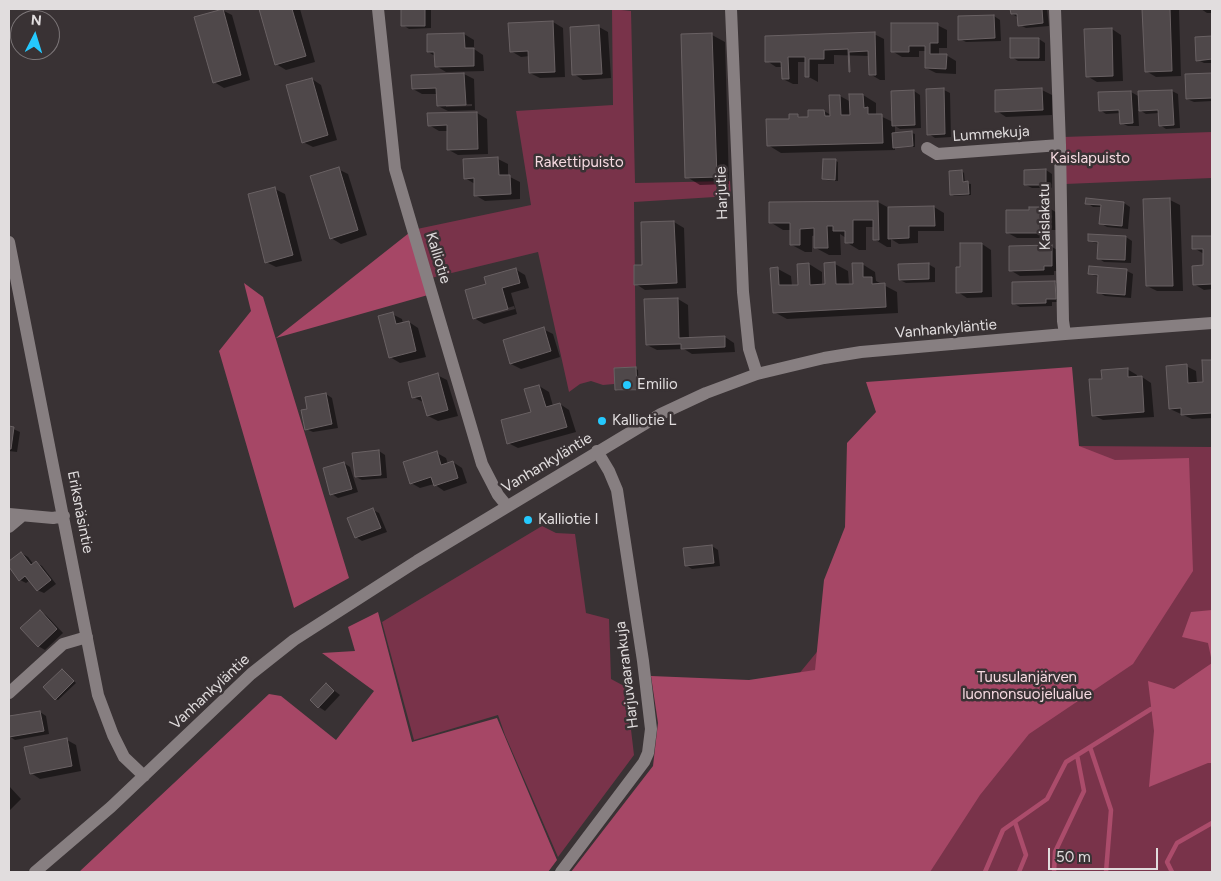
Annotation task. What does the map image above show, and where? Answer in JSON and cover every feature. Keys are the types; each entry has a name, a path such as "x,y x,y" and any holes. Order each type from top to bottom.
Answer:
{"street":[{"name":"Kalliotie","path":"378,9 395,169 482,464 498,494 507,506"},
{"name":"Harjutie","path":"731,9 743,292 749,348 757,374"},
{"name":"Kaislakatu","path":"1055,9 1060,145 1063,321 1065,334"},
{"name":"Lummekuja","path":"927,148 937,154 1060,145"},
{"name":"Eriksnäsintie","path":"9,242 98,695 113,735 124,757 144,776"},
{"name":"Vanhankyläntie","path":"35,872 111,807 251,674 294,640 416,561 597,452 661,414 706,393 790,364 861,352 1212,323"},
{"name":"Harjuvaarankuja","path":"561,872 644,762 648,753 651,728 643,661 617,490 609,471 597,452"},
{"path":"9,527 15,515 53,518 64,516"},
{"path":"9,693 63,644 87,637"}],"green space":[{"name":"Rakettipuisto","path":"612,9 631,11 635,183 730,181 731,196 634,202 636,367 614,368 614,384 603,385 591,381 580,384 569,392 538,252 431,278 417,229 531,205 516,111 613,105"},
{"name":"Kaislapuisto","path":"1212,132 1212,178 1065,184 1063,137"},
{"path":"409,233 428,295 276,338"},
{"path":"244,283 263,297 349,578 294,608 219,351 251,311"},
{"name":"Tuusulanjärven luonnonsuojelualue","path":"1072,367 1079,446 1115,460 1189,458 1193,571 1133,664 1029,734 980,795 930,872 571,872 653,766 658,723 651,676 749,680 815,670 824,580 845,527 847,443 876,412 866,382"},
{"name":"Tuusulanjärven luonnonsuojelualue","path":"1079,446 1212,447 1212,872 606,872 662,841 934,509"},
{"path":"542,526 556,533 575,534 586,613 609,619 611,679 626,687 634,755 558,857 498,715 414,740 382,622"},
{"path":"378,612 412,742 497,718 557,860 548,872 79,872 269,694 281,696 336,740 374,691 322,653 355,651 348,627"}],"shaded area":[{"path":"1212,610 1212,662 1208,643 1182,637 1191,612"},
{"path":"1212,663 1212,763 1149,787 1154,731 1148,681 1174,689"}],"building":[{"path":"223,9 241,75 213,83 194,17"},
{"path":"259,9 292,9 306,56 275,65"},
{"path":"401,9 425,9 425,26 401,26"},
{"path":"1010,9 1042,9 1043,23 1018,26 1017,14 1011,14"},
{"path":"1142,9 1170,9 1172,71 1145,72"},
{"path":"994,15 995,38 958,40 958,16"},
{"path":"553,21 555,72 529,73 528,51 510,52 508,23"},
{"path":"891,23 938,23 938,43 930,43 930,54 947,54 946,69 925,68 925,46 909,46 909,52 891,52"},
{"path":"599,25 602,74 572,75 570,27"},
{"path":"1112,28 1113,76 1086,77 1084,29"},
{"path":"875,32 876,75 869,75 868,51 849,52 849,72 848,49 824,50 824,59 809,59 809,77 805,77 805,57 788,57 789,79 782,79 781,62 765,62 765,36"},
{"path":"464,33 465,48 474,48 474,66 435,67 434,52 427,52 427,34"},
{"path":"712,33 717,177 685,178 681,34"},
{"path":"1212,36 1212,59 1196,61 1195,37"},
{"path":"1010,38 1039,38 1039,58 1010,58"},
{"path":"464,73 466,105 437,106 436,88 412,89 411,75"},
{"path":"1212,73 1212,98 1186,99 1185,74"},
{"path":"312,78 328,135 302,143 286,85"},
{"path":"944,88 945,134 927,135 926,89"},
{"path":"1042,88 1043,110 995,112 995,90"},
{"path":"914,90 915,125 892,126 891,91"},
{"path":"1172,90 1174,125 1159,126 1158,110 1139,111 1138,91"},
{"path":"1131,91 1133,123 1120,124 1119,110 1099,111 1098,92"},
{"path":"849,94 863,94 864,108 868,107 868,114 882,114 883,143 767,146 766,119 789,119 789,114 798,114 798,117 808,117 808,110 824,110 825,116 830,116 829,95 840,95 841,115 850,115"},
{"path":"477,112 478,149 447,150 447,125 428,126 427,113"},
{"path":"912,131 913,146 893,148 892,133"},
{"path":"498,157 499,175 510,175 511,194 474,196 474,178 464,179 463,159"},
{"path":"823,159 836,159 835,180 822,179"},
{"path":"339,167 358,230 330,239 310,176"},
{"path":"1046,169 1046,185 1024,185 1024,170"},
{"path":"962,170 963,182 968,181 969,194 950,195 949,171"},
{"path":"275,187 293,255 265,263 248,194"},
{"path":"1086,198 1124,202 1122,226 1099,224 1101,205 1085,204"},
{"path":"1170,198 1173,286 1146,286 1143,199"},
{"path":"878,201 879,240 873,240 873,220 853,220 853,243 845,243 845,231 833,231 833,226 827,226 828,248 814,248 814,228 800,229 800,245 790,245 790,223 769,223 769,202"},
{"path":"934,206 935,226 909,226 909,238 888,239 888,207"},
{"path":"1029,207 1050,207 1050,225 1041,225 1041,233 1006,233 1006,210 1029,210"},
{"path":"674,221 677,283 634,285 634,265 642,265 641,222"},
{"path":"1088,234 1126,236 1125,260 1097,259 1098,242 1088,241"},
{"path":"1192,236 1212,236 1212,284 1193,285 1192,266 1203,265 1203,249 1192,249"},
{"path":"960,243 982,243 982,292 956,293 956,267 960,267"},
{"path":"1052,245 1052,266 1044,266 1044,270 1009,271 1009,246"},
{"path":"835,262 836,284 853,284 852,263 863,263 863,277 872,277 872,284 885,283 886,307 773,313 770,268 778,267 779,285 798,285 797,264 809,263 810,285 825,284 824,263"},
{"path":"929,263 929,279 899,280 898,264"},
{"path":"1089,266 1127,269 1125,295 1097,293 1098,275 1088,274"},
{"path":"516,268 520,283 502,288 508,309 473,319 465,290 486,284 484,277"},
{"path":"1055,281 1056,299 1046,299 1046,303 1012,304 1012,282"},
{"path":"678,298 679,338 725,336 725,347 681,349 681,344 646,345 644,299"},
{"path":"393,312 396,324 409,321 416,351 389,358 378,316"},
{"path":"544,327 551,351 510,364 503,340"},
{"path":"1202,360 1212,360 1212,413 1181,415 1181,408 1169,409 1166,366 1187,364 1188,383 1203,382"},
{"path":"636,367 637,390 615,390 614,368"},
{"path":"1128,368 1128,377 1142,376 1144,412 1092,416 1089,379 1102,379 1101,370"},
{"path":"438,373 448,410 427,416 421,396 412,398 408,382"},
{"path":"539,385 546,407 560,403 567,427 507,444 501,420 531,412 524,389"},
{"path":"326,393 332,424 305,430 301,410 307,409 305,397"},
{"path":"9,426 14,427 11,449 9,449"},
{"path":"379,450 381,475 355,477 352,453"},
{"path":"437,451 441,465 453,461 458,478 434,486 431,477 410,484 403,462"},
{"path":"344,462 352,489 330,495 323,468"},
{"path":"373,508 381,528 355,538 347,518"},
{"path":"712,545 714,563 685,566 683,548"},
{"path":"21,552 31,565 36,561 51,580 37,591 25,576 19,581 9,567 9,561"},
{"path":"40,610 57,629 38,647 20,628"},
{"path":"62,669 74,681 55,700 43,687"},
{"path":"326,683 334,691 318,708 310,700"},
{"path":"40,711 44,731 9,737 9,716"},
{"path":"67,738 72,766 30,774 24,747"}],"waterway":[{"path":"985,872 1003,830 1047,799 1066,762 1151,709"},
{"path":"1090,747 1111,810 1106,872"},
{"path":"1054,872 1055,852 1084,791 1077,755"},
{"path":"1015,822 1026,855 1019,872"},
{"path":"1172,872 1167,862 1177,843 1212,823"}],"place":[{"name":"Emilio","path":"627,385"},
{"name":"Kalliotie L","path":"602,421"},
{"name":"Kalliotie I","path":"528,520"}]}
